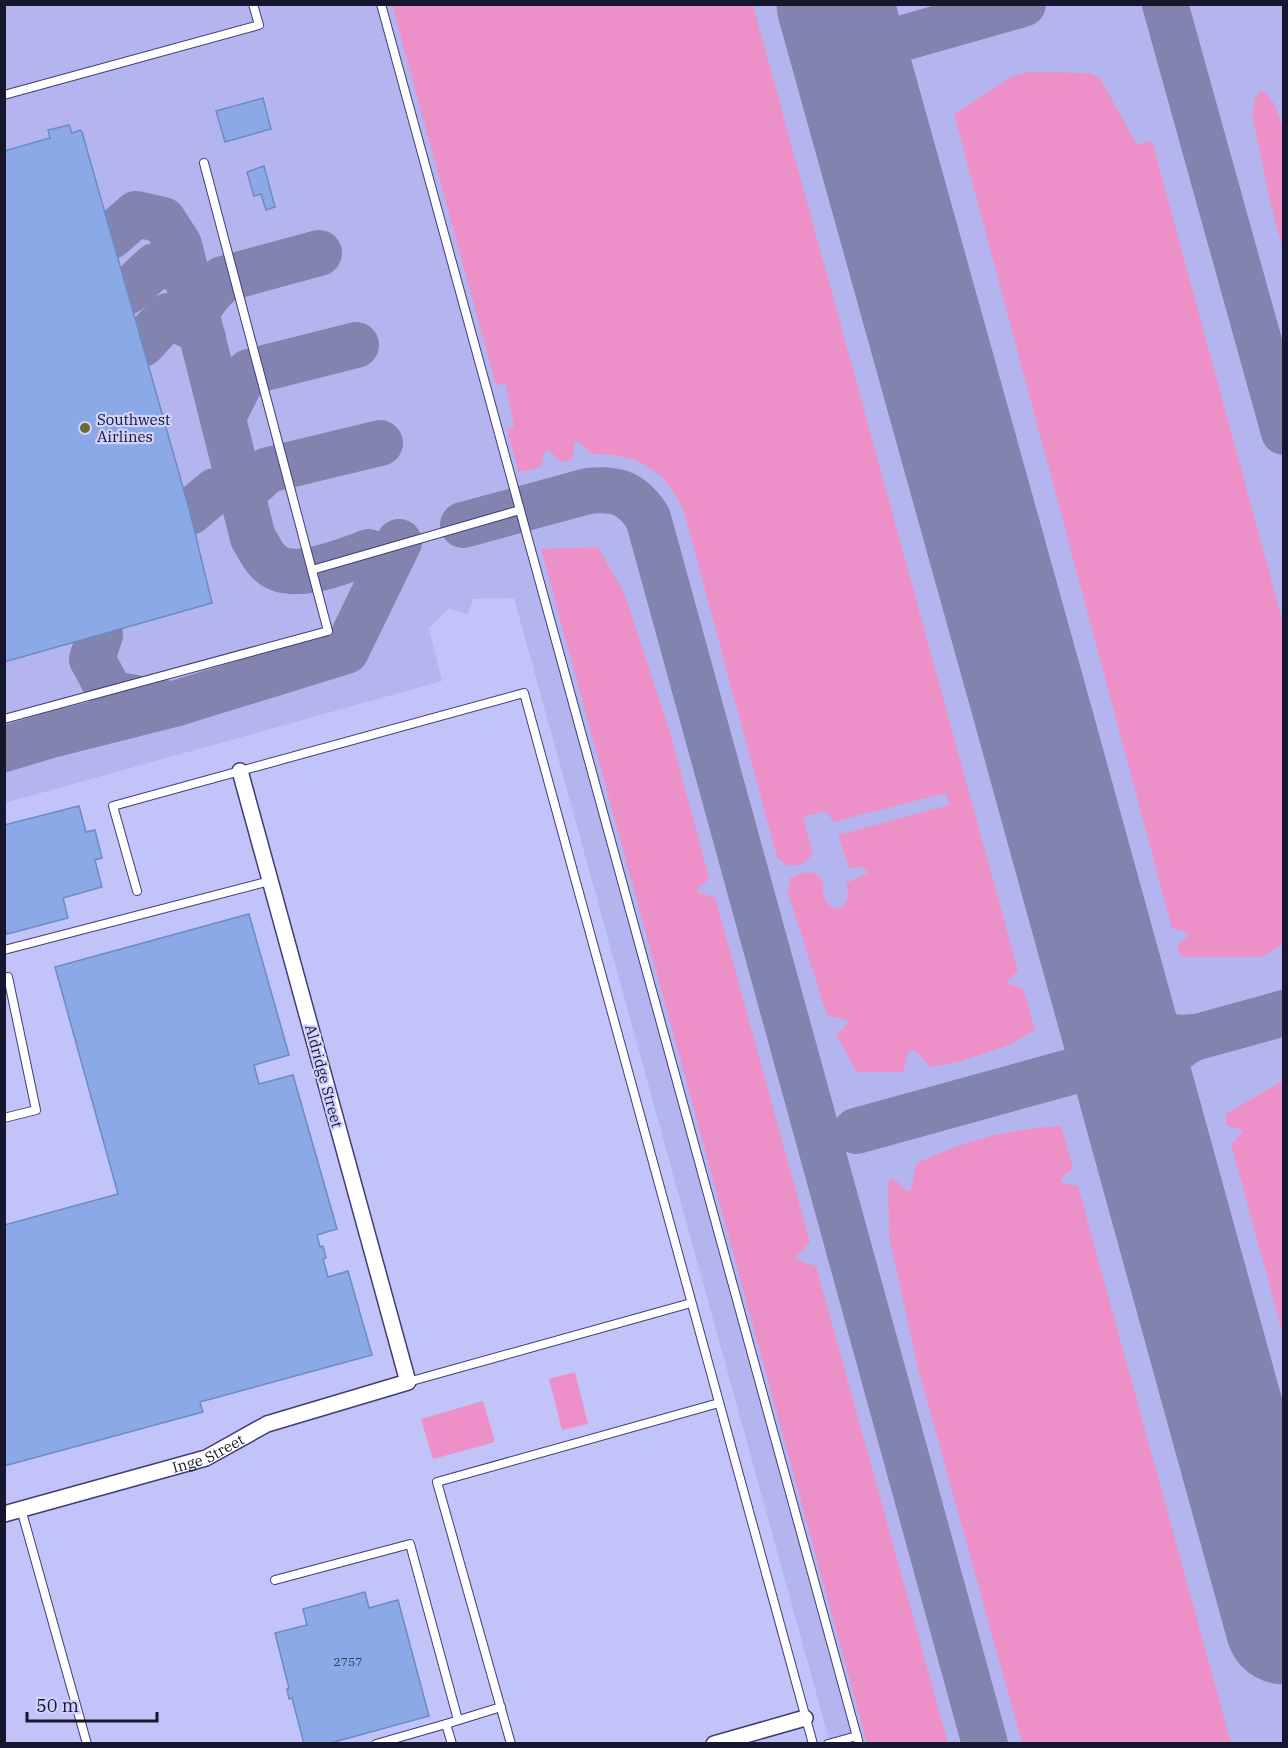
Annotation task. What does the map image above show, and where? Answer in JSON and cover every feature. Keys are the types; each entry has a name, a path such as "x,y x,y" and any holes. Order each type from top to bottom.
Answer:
{"street":[{"name":"Aldridge Street","path":"240,771 408,1382"},
{"name":"Inge Street","path":"4,1514 206,1458 267,1424 408,1382"},
{"path":"714,1743 805,1719"}],"lane":[{"path":"4,95 259,25 253,4"},
{"path":"381,4 858,1740 828,1743"},
{"path":"4,719 327,631 204,163"},
{"path":"312,570 520,510"},
{"path":"137,891 113,806 524,693 813,1743"},
{"path":"4,951 270,881"},
{"path":"4,1118 36,1110 8,977"},
{"path":"408,1382 691,1303"},
{"path":"511,1743 437,1482 719,1403"},
{"path":"21,1509 87,1743"},
{"path":"275,1580 410,1544 458,1720"},
{"path":"376,1743 396,1741 501,1707"},
{"path":"447,1724 452,1743"}],"shaded area":[{"path":"5,5 1283,5 1283,1743 830,1743 514,598 473,599 468,615 449,608 429,628 442,681 5,803"},
{"path":"392,5 753,5 1018,971 1007,981 1009,984 1023,988 1035,1030 1009,1045 961,1061 931,1067 913,1049 909,1051 903,1072 857,1072 836,1035 848,1023 847,1020 827,1015 787,890 790,878 810,872 818,875 823,884 826,902 836,909 844,905 848,892 846,883 868,873 863,867 849,868 838,835 949,805 946,793 833,822 827,811 803,817 812,849 810,858 794,866 785,864 777,857 684,512 669,485 648,467 636,461 608,454 592,454 579,442 575,442 572,459 561,462 549,450 545,451 541,467 519,472 507,430 514,427 506,384 496,385"},
{"path":"1028,72 1090,73 1100,78 1137,145 1152,141 1283,623 1283,944 1262,957 1182,957 1177,947 1188,935 1186,932 1172,928 954,114 1011,77"},
{"path":"1261,91 1267,94 1274,103 1283,129 1283,250 1271,206 1252,114 1256,96"},
{"path":"598,547 624,593 670,732 709,878 697,890 699,893 715,897 810,1242 795,1258 816,1266 948,1743 867,1743 541,549"},
{"path":"1283,1081 1283,1334 1231,1144 1242,1133 1242,1130 1226,1125 1226,1114"},
{"path":"1061,1126 1073,1168 1061,1179 1062,1183 1078,1186 1231,1743 1022,1743 918,1368 889,1236 888,1182 893,1178 907,1191 910,1191 917,1163 934,1155 987,1137 1042,1127"},
{"path":"575,1372 588,1424 562,1430 549,1379"},
{"path":"483,1401 495,1442 433,1459 421,1419"}],"building":[{"path":"263,98 271,129 225,142 216,111"},
{"name":"Southwest Airlines","path":"69,125 72,133 80,130 82,132 190,512 212,603 4,662 4,151 50,138 48,130"},
{"path":"264,166 275,207 266,210 261,194 254,196 247,172"},
{"path":"79,806 86,832 95,830 102,858 95,860 102,887 63,898 68,918 7,934 4,926 4,825"},
{"path":"249,914 289,1055 254,1065 259,1084 293,1075 337,1229 317,1235 320,1247 323,1246 326,1258 323,1259 328,1277 348,1271 372,1355 200,1402 203,1412 4,1466 4,1225 118,1194 55,967"},
{"path":"365,1592 369,1608 398,1600 429,1716 327,1744 304,1744 292,1698 289,1699 287,1689 289,1688 275,1633 307,1625 303,1609"}],"taxiway":[{"path":"907,37 1023,4"},
{"path":"1165,4 1284,432"},
{"path":"111,236 136,214 163,220 179,245 253,538 262,554 278,568 303,571 332,565 369,552"},
{"path":"196,312 223,279 319,253"},
{"path":"127,292 155,266 169,266 186,274"},
{"path":"142,344 168,316 197,329 203,338"},
{"path":"223,417 239,385 249,372 356,345"},
{"path":"190,512 215,491 235,487 242,493 268,470 380,443"},
{"path":"463,525 598,490 623,494 636,503 648,518 985,1744"},
{"path":"4,749 174,704 346,651 399,542"},
{"path":"100,635 92,659 111,694 165,703"},
{"path":"1110,995 1124,1015 1145,1029 1169,1036 1193,1037"},
{"path":"856,1131 1284,1013"},
{"path":"1143,1113 1146,1089 1157,1069 1173,1051 1193,1038"}],"runway":[{"path":"835,4 1284,1626"}],"place":[{"name":"Southwest Airlines","path":"85,428"}]}
